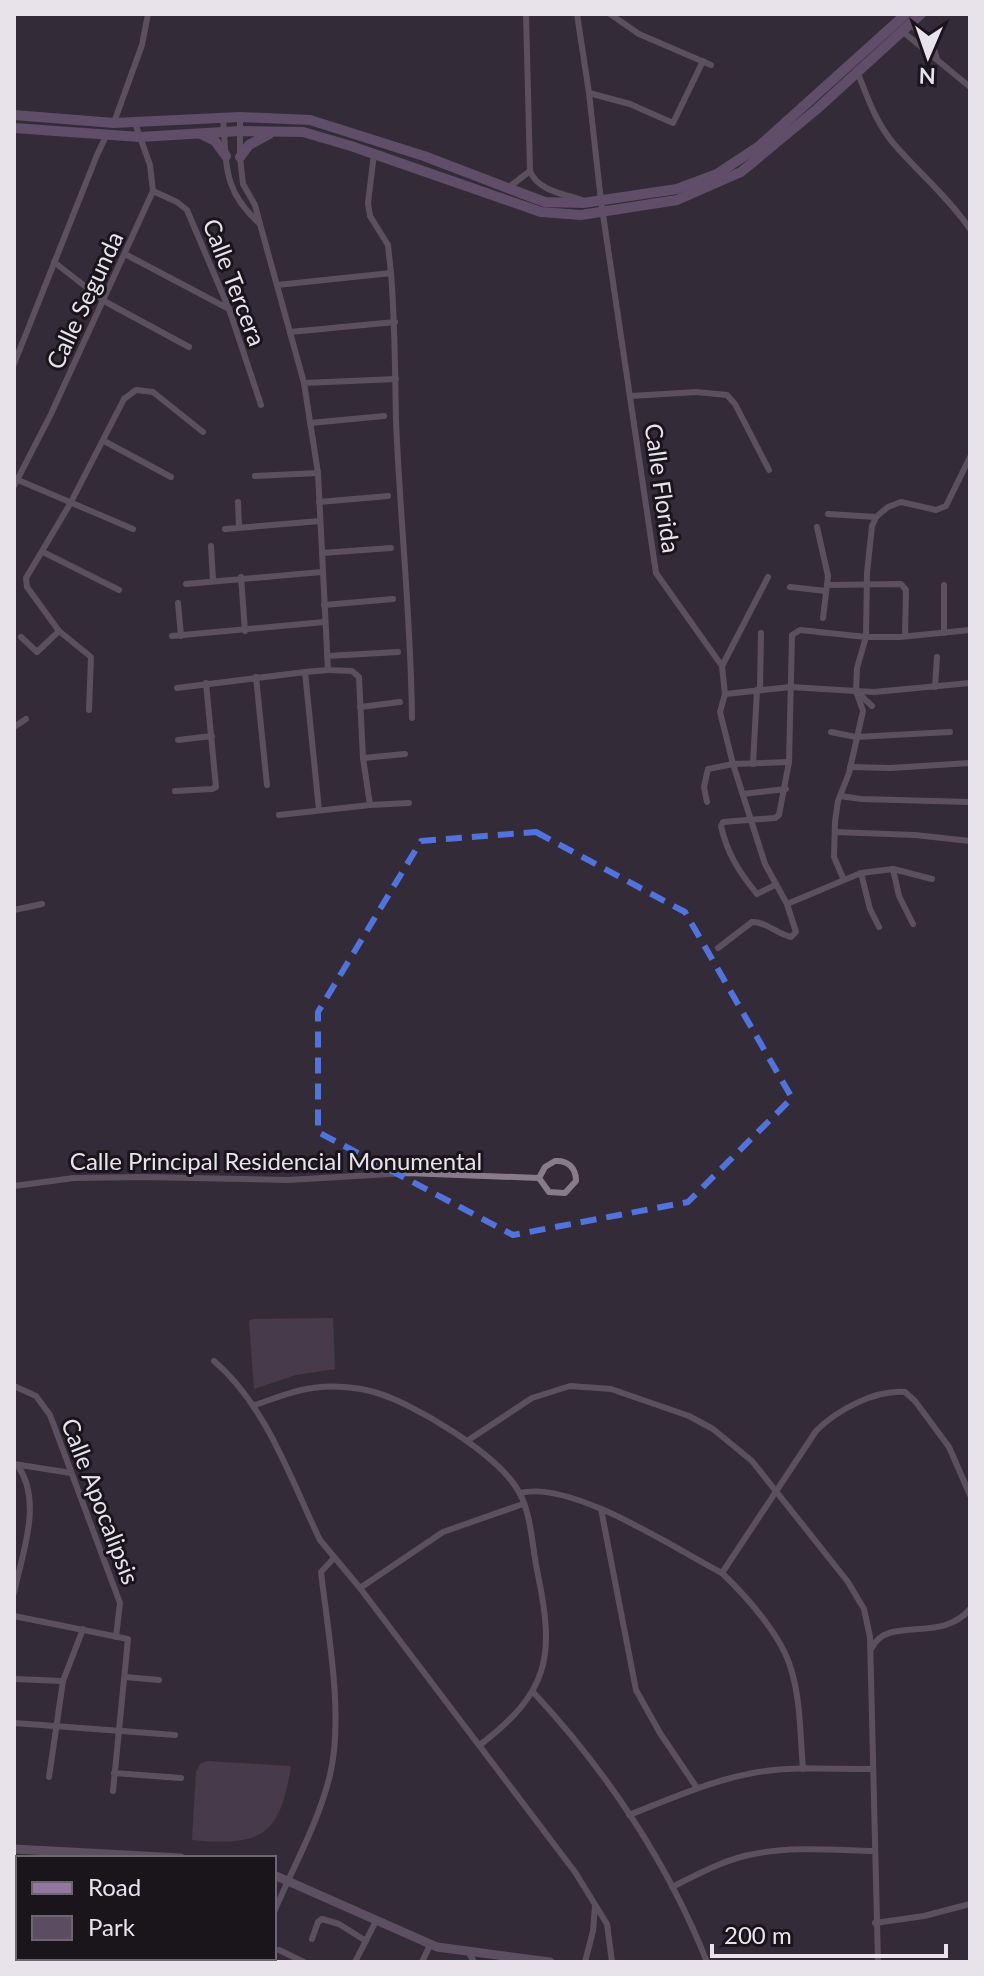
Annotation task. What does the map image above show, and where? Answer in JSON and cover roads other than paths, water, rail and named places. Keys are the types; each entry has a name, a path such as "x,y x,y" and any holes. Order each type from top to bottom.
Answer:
{"main road":[{"path":"14,128 140,137 240,131 314,135 541,212 567,215 598,205 668,191 717,174 758,147 855,68 904,22 921,14"},
{"path":"14,115 114,123 240,117 320,122 545,202 598,205"},
{"path":"34,117 34,130"},
{"path":"240,157 259,138 281,131"},
{"path":"199,133 215,141 226,156"},
{"path":"431,174 436,161"}],"street":[{"path":"14,364 114,123 142,45 148,14"},
{"path":"526,14 530,171 533,179 540,186 598,205"},
{"name":"Calle Florida","path":"577,14 589,93 598,205 631,396 656,573 722,666 725,694 720,712 733,764 765,864 787,904"},
{"path":"610,14 639,34 711,65"},
{"path":"904,22 928,55 970,87"},
{"path":"904,22 934,49 937,59"},
{"path":"589,93 630,104 673,123 703,61"},
{"path":"855,68 873,110 893,143 934,185 970,229"},
{"path":"240,117 243,184 255,205 304,383 318,473 328,670"},
{"path":"223,118 231,188 244,209 260,224"},
{"path":"135,123 150,165 153,191"},
{"path":"374,154 368,203 370,216 388,245 395,322 412,656 412,718"},
{"path":"509,187 530,171"},
{"path":"231,188 243,184"},
{"name":"Calle Segunda","path":"16,483 153,191"},
{"name":"Calle Tercera","path":"153,191 187,210 229,309 261,405"},
{"path":"125,254 229,309"},
{"path":"54,262 104,301 189,347"},
{"path":"277,285 391,273"},
{"path":"290,332 395,322"},
{"path":"304,383 396,379"},
{"path":"89,710 91,657 59,631 26,583 26,578 70,504 124,399 136,390 153,392 203,432"},
{"path":"631,396 696,392 727,395 735,404 769,470"},
{"path":"310,423 384,416"},
{"path":"104,441 171,477"},
{"path":"843,878 834,857 835,832 840,796 863,711 856,691 857,668 866,637 872,526 876,517 888,507 901,502 936,510 946,506 970,457"},
{"path":"255,476 318,473"},
{"path":"16,483 82,506 133,529"},
{"path":"319,502 388,496"},
{"path":"238,502 239,527"},
{"path":"828,514 876,517"},
{"path":"225,529 320,521"},
{"path":"817,527 828,576 823,618"},
{"path":"211,546 213,580"},
{"path":"322,553 391,548"},
{"path":"43,552 119,590"},
{"path":"186,584 322,572"},
{"path":"241,577 245,631"},
{"path":"722,666 768,577"},
{"path":"790,587 901,584 906,590 905,636"},
{"path":"944,585 944,633"},
{"path":"324,605 393,599"},
{"path":"178,603 181,636"},
{"path":"172,636 324,622"},
{"path":"775,885 757,894 734,864 721,826 723,822 775,818 779,815 789,762 792,635 800,630 866,637 970,630"},
{"path":"21,637 37,652 59,631"},
{"path":"753,764 761,633"},
{"path":"327,656 398,652"},
{"path":"935,687 937,657"},
{"path":"177,688 328,670 357,673 370,805"},
{"path":"305,672 319,810"},
{"path":"256,677 267,785"},
{"path":"175,791 216,787 206,683"},
{"path":"725,694 791,687 874,692 970,683"},
{"path":"856,691 872,706"},
{"path":"360,707 400,702"},
{"path":"14,727 26,719"},
{"path":"831,732 856,737 950,732"},
{"path":"178,740 212,736"},
{"path":"363,758 405,754"},
{"path":"707,802 704,787 708,769 733,764 789,762"},
{"path":"850,767 970,763"},
{"path":"743,794 786,789"},
{"path":"840,796 969,802"},
{"path":"279,815 409,803"},
{"path":"835,832 970,841"},
{"path":"893,869 899,896 913,924"},
{"path":"718,948 752,922 759,922 791,937 796,932 787,904 843,878 893,869 932,879"},
{"path":"861,873 870,909 879,927"},
{"path":"14,910 42,904"},
{"path":"561,1161 571,1166 576,1176 570,1191 560,1195 549,1192 539,1178 550,1163 561,1161"},
{"name":"Calle Principal Residencial Monumental","path":"14,1186 74,1178 288,1180 407,1173 539,1178"},
{"path":"214,1361 241,1386 255,1405 320,1540 333,1559 360,1588 575,1872 607,1924 612,1962"},
{"name":"Calle Apocalipsis","path":"14,1386 36,1396 50,1415 120,1603 116,1637"},
{"path":"467,1441 532,1398 570,1386 611,1389 689,1416 713,1429 752,1461 776,1490 859,1598 867,1620 878,1962"},
{"path":"255,1405 314,1388 374,1392 420,1413 467,1441 507,1476 520,1493 546,1614 548,1638 545,1661 533,1692 511,1720 480,1745"},
{"path":"722,1573 806,1445 829,1418 898,1391 911,1395 949,1447 970,1495"},
{"path":"16,1465 71,1473"},
{"path":"14,1593 30,1510 27,1486 16,1465"},
{"path":"520,1493 538,1490 601,1509 722,1573 766,1625 790,1664 796,1691 803,1769"},
{"path":"360,1588 443,1532 523,1504"},
{"path":"601,1509 636,1690 697,1788"},
{"path":"276,1907 316,1822 334,1753 334,1701 321,1572 333,1559"},
{"path":"870,1655 881,1634 948,1626 961,1619 970,1609"},
{"path":"14,1616 128,1639 113,1791"},
{"path":"49,1777 63,1681 83,1629"},
{"path":"125,1677 159,1680"},
{"path":"14,1679 63,1681"},
{"path":"533,1692 571,1735 629,1815 672,1887 707,1962"},
{"path":"14,1723 175,1735"},
{"path":"629,1815 697,1788 754,1773 871,1769"},
{"path":"114,1773 181,1778"},
{"path":"14,1849 144,1856"},
{"path":"672,1887 725,1862 754,1854 798,1850 873,1851"},
{"path":"276,1876 430,1945 471,1957 550,1962"},
{"path":"875,1923 924,1916 970,1904"},
{"path":"585,1962 595,1906"},
{"path":"312,1939 322,1919 339,1924 366,1941"},
{"path":"355,1962 376,1921"},
{"path":"422,1962 430,1945"},
{"path":"279,1950 304,1962"}]}
